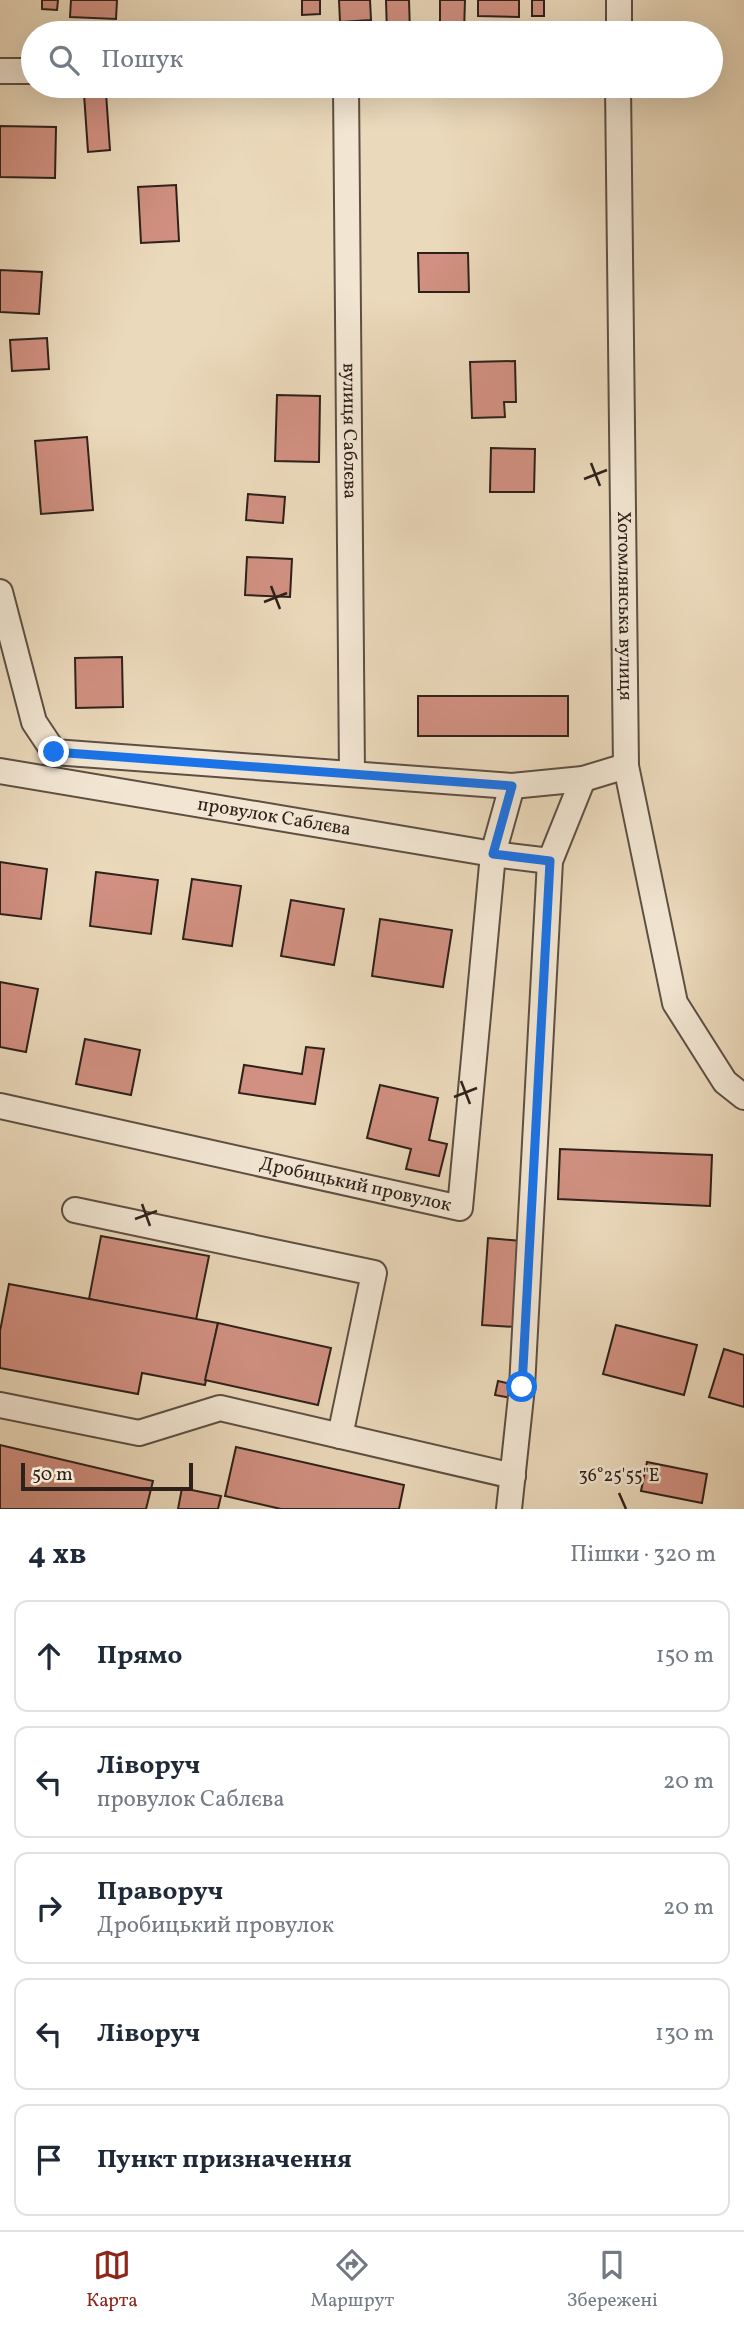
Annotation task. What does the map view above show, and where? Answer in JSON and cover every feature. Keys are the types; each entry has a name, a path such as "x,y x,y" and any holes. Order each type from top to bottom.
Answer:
{"street":[{"path":"619,0 619,21"},
{"path":"0,71 21,71"},
{"name":"вулиця Саблєва","path":"346,98 352,774"},
{"name":"Хотомлянська вулиця","path":"618,98 626,766 675,1003 725,1082 744,1097"},
{"path":"0,593 34,723 54,752 512,786 583,779 626,766"},
{"name":"провулок Саблєва","path":"0,771 493,854 550,861"},
{"path":"509,1509 522,1387 550,861 583,779"},
{"name":"Дробицький провулок","path":"0,1106 460,1208 493,854 512,786"},
{"path":"75,1210 374,1273 341,1436"},
{"path":"0,1405 139,1433 220,1408 513,1476"}],"building":[{"path":"42,0 58,0 57,10 42,9"},
{"path":"71,0 117,0 116,19 70,17"},
{"path":"302,0 320,0 320,14 302,15"},
{"path":"339,0 370,0 371,20 340,21"},
{"path":"386,0 409,0 410,21 387,21"},
{"path":"440,0 465,0 464,21 440,21"},
{"path":"478,0 519,0 519,17 478,16"},
{"path":"532,0 544,0 544,16 532,16"},
{"path":"84,98 106,98 110,150 88,152"},
{"path":"0,126 56,127 55,178 0,177"},
{"path":"176,185 179,241 141,243 138,187"},
{"path":"418,253 468,253 469,292 419,292"},
{"path":"0,270 42,272 39,314 0,312"},
{"path":"47,338 49,369 12,371 10,340"},
{"path":"515,361 516,402 504,402 505,417 472,418 470,362"},
{"path":"277,395 320,396 319,462 275,461"},
{"path":"87,437 93,510 41,514 35,441"},
{"path":"491,448 535,449 534,492 490,492"},
{"path":"248,494 285,497 283,523 246,520"},
{"path":"247,557 292,559 290,597 245,595"},
{"path":"122,657 123,707 76,708 75,658"},
{"path":"418,696 568,696 568,736 418,736"},
{"path":"0,862 47,869 41,919 0,914"},
{"path":"96,872 158,880 151,934 90,926"},
{"path":"192,879 241,886 232,946 183,939"},
{"path":"291,900 344,909 334,965 281,956"},
{"path":"380,919 452,930 443,987 372,976"},
{"path":"0,982 38,989 26,1052 0,1047"},
{"path":"85,1039 140,1050 131,1095 76,1084"},
{"path":"306,1047 324,1049 315,1104 239,1093 244,1065 302,1074"},
{"path":"380,1085 438,1098 429,1140 447,1144 439,1176 406,1169 411,1149 367,1138"},
{"path":"560,1149 712,1155 710,1206 558,1199"},
{"path":"101,1236 209,1256 196,1320 89,1299"},
{"path":"488,1238 521,1241 515,1327 482,1325"},
{"path":"9,1284 218,1323 205,1385 142,1373 138,1394 0,1368 0,1331"},
{"path":"218,1323 331,1348 318,1405 205,1380"},
{"path":"616,1325 697,1345 684,1395 603,1374"},
{"path":"724,1349 744,1355 744,1407 709,1397"},
{"path":"498,1381 520,1386 517,1399 495,1395"},
{"path":"0,1445 153,1481 146,1509 0,1509"},
{"path":"236,1447 404,1485 399,1509 281,1509 225,1496"},
{"path":"647,1462 707,1474 702,1503 641,1491"},
{"path":"182,1488 221,1496 218,1509 178,1509"}],"route":[{"path":"54,752 512,786 493,854 550,861 522,1387"}]}
